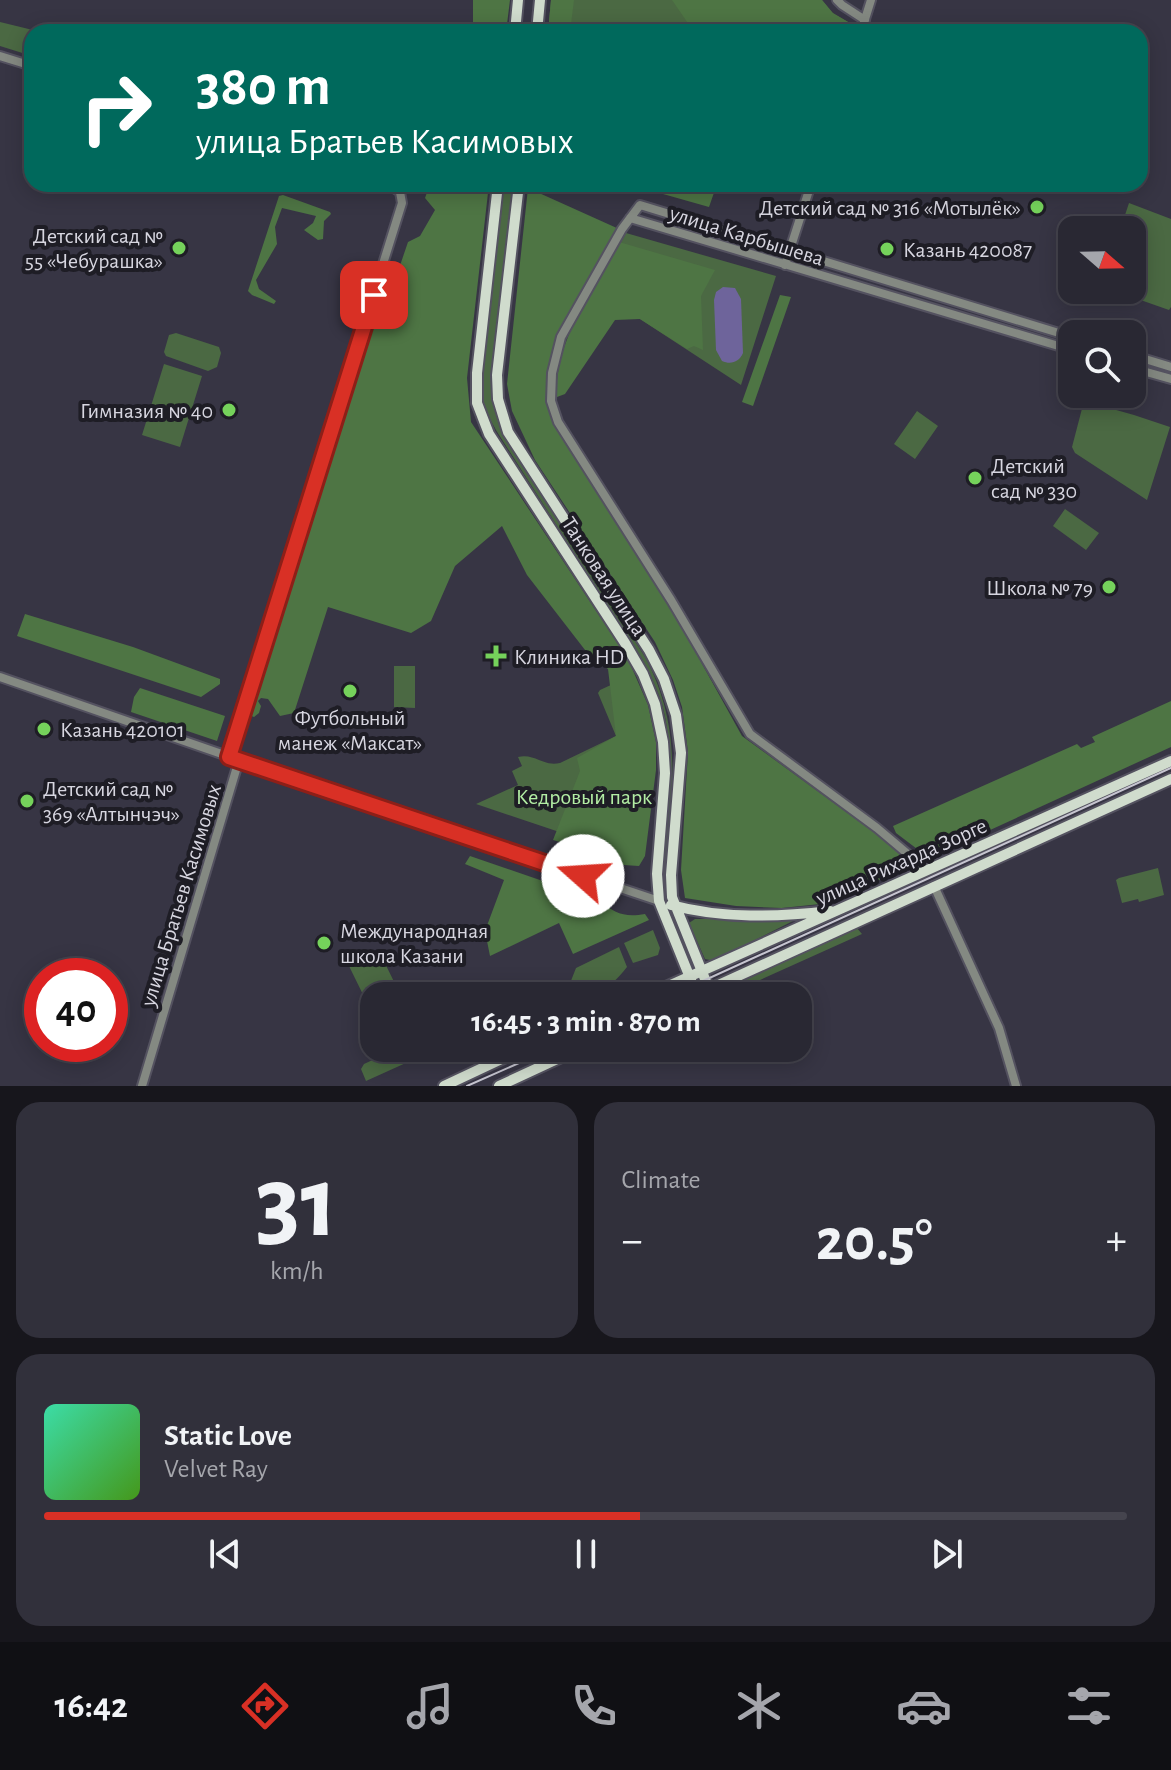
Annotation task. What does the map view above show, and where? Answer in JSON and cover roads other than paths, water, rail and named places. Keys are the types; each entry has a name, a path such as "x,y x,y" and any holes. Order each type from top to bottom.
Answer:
{"main road":[{"path":"516,24 518,0"},
{"path":"538,24 540,0"},
{"name":"Танковая улица","path":"497,192 477,373 477,403 489,434 625,643 643,674 655,704 663,742 665,773 657,874 659,901 690,982"},
{"name":"Танковая улица","path":"518,192 497,375 498,399 508,432 649,650 664,679 676,715 681,753 672,897 706,982"},
{"name":"улица Рихарда Зорге","path":"679,982 1171,761"},
{"name":"улица Рихарда Зорге","path":"724,982 1171,779"},
{"path":"659,901 747,916 786,916 839,910"},
{"path":"452,1084 497,1062"},
{"path":"499,1086 551,1062"}],"street":[{"path":"837,0 865,20"},
{"path":"864,24 871,0"},
{"path":"0,56 24,64"},
{"name":"улица Братьев Касимовых","path":"229,757 402,203 400,192"},
{"path":"785,265 808,192"},
{"name":"улица Карбышева","path":"1058,333 640,205 630,218 1058,346"},
{"path":"630,218 561,337 552,373 551,401 558,422 671,600 750,734 877,828 909,855 917,874"},
{"path":"1146,359 1171,367"},
{"path":"1146,372 1171,379"},
{"path":"0,677 659,901"},
{"name":"улица Братьев Касимовых","path":"142,1086 239,760"},
{"path":"934,886 999,1028 1016,1086"}],"tram line":[{"path":"701,982 1171,768"},
{"path":"467,1086 521,1062"}],"place":[{"name":"Детский сад № 316 «Мотылёк»","path":"1037,207"},
{"name":"Детский сад № 55 «Чебурашка»","path":"179,248"},
{"name":"Казань 420087","path":"887,249"},
{"name":"Гимназия № 40","path":"229,410"},
{"name":"Детский сад № 330","path":"975,478"},
{"name":"Школа № 79","path":"1109,587"},
{"name":"Клиника HD","path":"496,656"},
{"name":"Футбольный манеж «Максат»","path":"350,691"},
{"name":"Казань 420101","path":"44,729"},
{"name":"Детский сад № 369 «Алтынчэч»","path":"27,801"},
{"name":"Международная школа Казани","path":"324,943"}],"park label":[{"name":"Кедровый парк","path":"584,796"}]}
